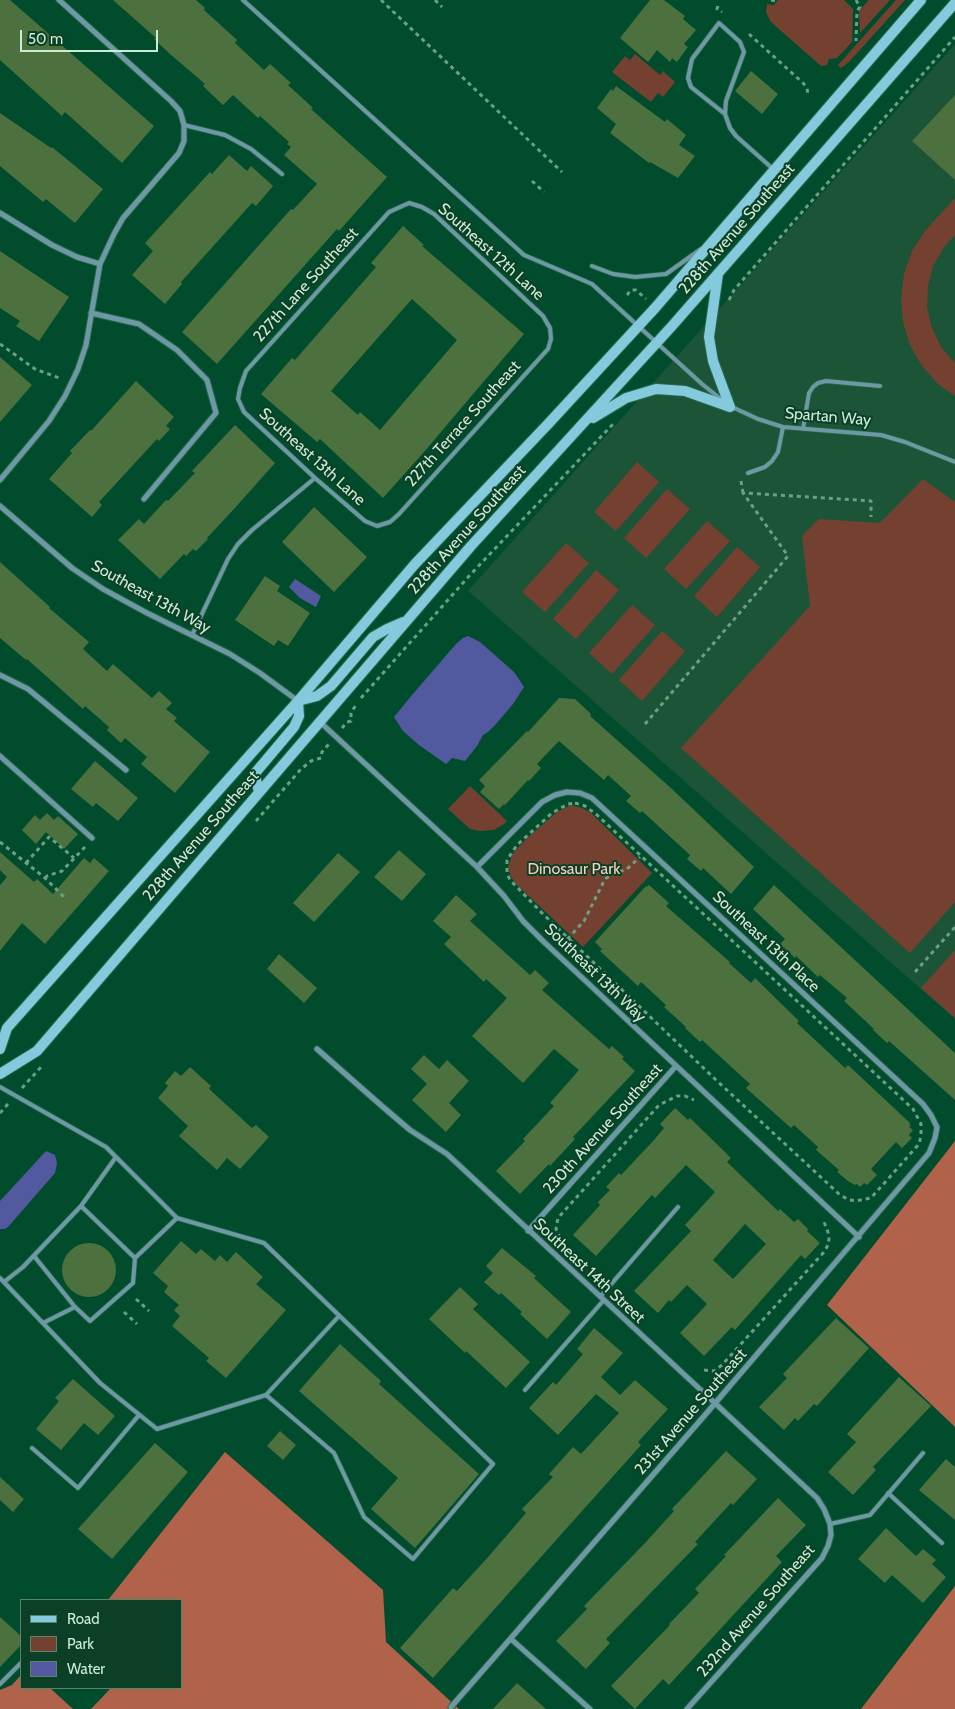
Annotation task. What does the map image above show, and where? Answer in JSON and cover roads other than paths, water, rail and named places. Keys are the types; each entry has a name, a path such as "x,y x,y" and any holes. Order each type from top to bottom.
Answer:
{"main road":[{"name":"228th Avenue Southeast","path":"0,1049 7,1028 298,701 416,564 542,430 719,236 921,0"},
{"name":"228th Avenue Southeast","path":"0,1074 37,1051 471,546 657,343 955,3"},
{"path":"718,274 709,337 713,361 730,406"},
{"path":"584,423 626,398 656,389 685,392 730,406"},
{"path":"259,792 255,776 256,772 294,727 298,716 298,701 317,696 331,686 373,637 406,621"}],"street":[{"path":"0,480 49,421 71,383 86,345 100,264 114,234 124,218 179,153 184,141 184,125 180,111 59,0"},
{"path":"0,213 52,245 77,257 100,264"},
{"path":"91,313 139,324 177,350 207,380 216,413 144,499"},
{"name":"Southeast 13th Way","path":"0,506 72,568 103,589 237,659 260,673 298,701"},
{"path":"0,675 28,689 126,770"},
{"name":"Southeast 13th Way","path":"320,722 478,867 523,921 555,953 859,1237"},
{"path":"0,756 92,838"},
{"name":"Southeast 13th Place","path":"478,867 542,802 555,795 567,792 580,793 592,798 923,1104 937,1127"},
{"name":"Southeast 14th Street","path":"318,1049 410,1130 447,1154 817,1498 830,1524"},
{"name":"230th Avenue Southeast","path":"528,1231 676,1066"},
{"name":"231st Avenue Southeast","path":"451,1707 859,1237 929,1153 937,1127"},
{"name":"232nd Avenue Southeast","path":"687,1709 822,1558 831,1535 830,1524"},
{"path":"512,1639 590,1709"}],"lane":[{"name":"Spartan Way","path":"243,0 524,256 592,284 712,393 730,406 751,417 783,427 881,435 905,442 955,462"},
{"path":"725,114 691,87 688,78 692,59 719,23 740,42 744,52 726,101 725,114 730,128 736,136 775,171"},
{"path":"184,125 225,136 251,149 282,174"},
{"name":"Southeast 12th Lane","path":"409,203 422,207 434,214 544,316 550,328"},
{"name":"227th Lane Southeast","path":"238,399 246,371 389,212 398,206 409,203"},
{"path":"592,266 613,274 635,277 666,274 719,236"},
{"name":"227th Terrace Southeast","path":"377,526 390,522 399,514 548,349 551,339 550,328"},
{"path":"803,429 810,394 818,382 826,381 880,386"},
{"name":"Southeast 13th Lane","path":"238,399 244,412 315,478 365,521 377,526"},
{"path":"748,472 765,467 772,461 778,452 783,427"},
{"path":"192,634 228,559 238,544 252,530 315,478"},
{"path":"0,1087 106,1147 177,1218 264,1243 493,1464 413,1559 364,1517 334,1453 266,1395"},
{"path":"4,1282 23,1267 81,1206 116,1158"},
{"path":"81,1206 134,1258"},
{"path":"525,1390 678,1207"},
{"path":"34,1256 75,1307 90,1321 133,1283 134,1258 177,1218"},
{"path":"0,1278 100,1383 157,1429 266,1395 339,1316"},
{"path":"43,1322 75,1307"},
{"path":"32,1448 78,1488 139,1415"},
{"path":"830,1524 870,1515 923,1453"},
{"path":"888,1493 942,1543"},
{"path":"0,1684 20,1664"}],"water":[{"path":"295,579 321,596 316,607 300,598 289,587"},
{"path":"468,636 480,642 514,672 524,687 496,724 483,735 465,761 452,758 446,764 403,731 394,717 456,644"},
{"path":"46,1151 55,1155 57,1163 55,1173 8,1227 0,1229 0,1201"}],"park label":[{"name":"Dinosaur Park","path":"574,869"}]}
